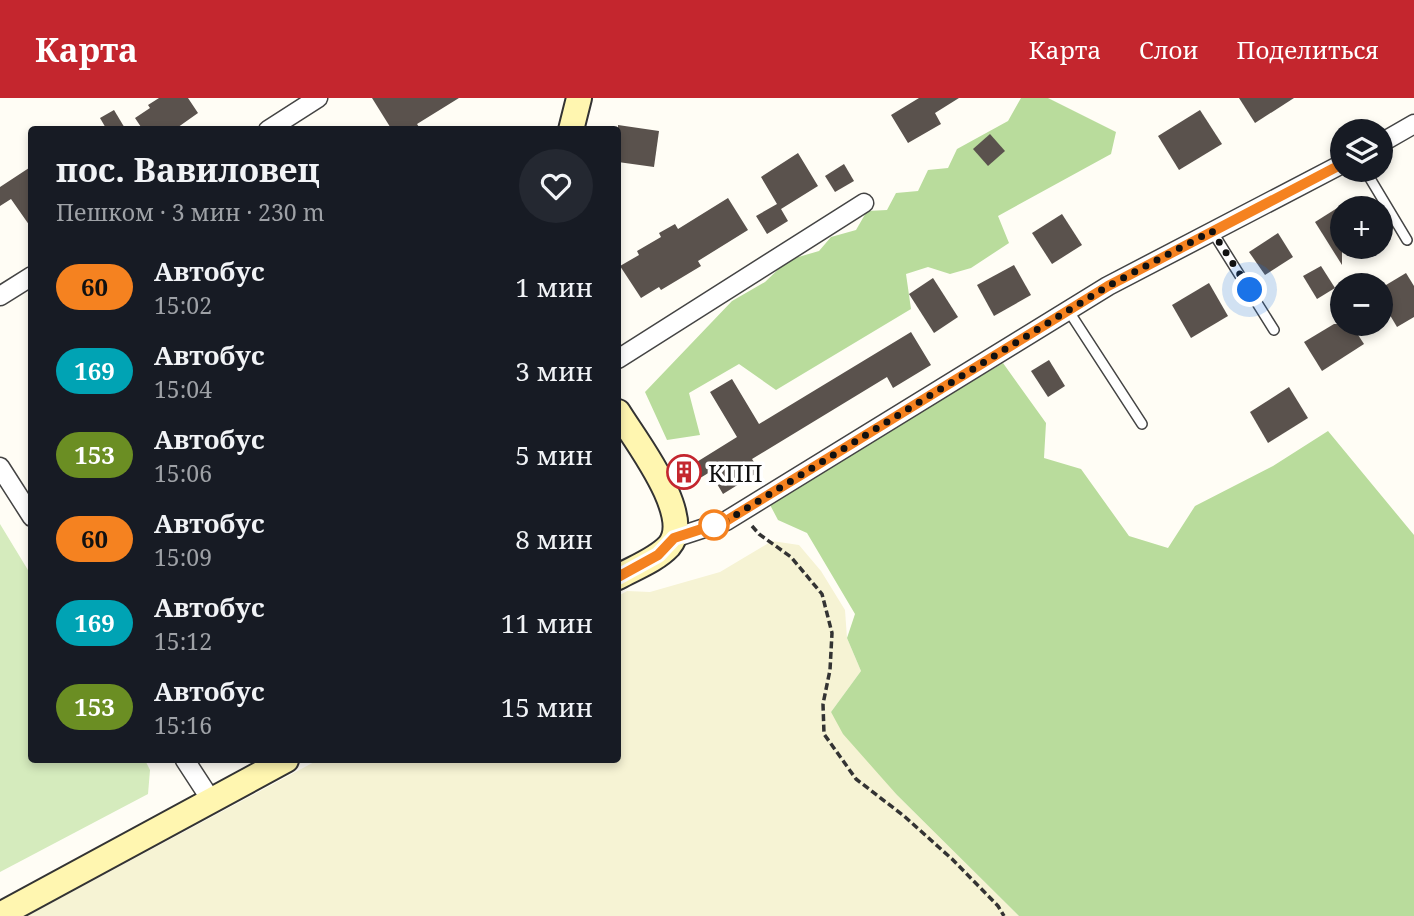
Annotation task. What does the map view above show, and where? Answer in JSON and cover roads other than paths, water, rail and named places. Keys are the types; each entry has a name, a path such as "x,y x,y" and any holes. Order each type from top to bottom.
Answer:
{"street":[{"path":"274,126 318,98"},
{"path":"573,126 579,98"},
{"path":"1393,136 1414,124"},
{"path":"621,575 658,555 674,538 726,521 1108,286 1330,170"},
{"path":"621,357 864,204"},
{"path":"0,296 28,278"},
{"path":"621,417 673,503 676,527 674,538"},
{"path":"0,467 28,511"},
{"path":"187,763 211,800"},
{"path":"0,915 280,763"}],"lane":[{"path":"1372,182 1406,240"},
{"path":"1212,231 1275,330"},
{"path":"1068,310 1142,424"}],"place":[{"name":"КПП","path":"684,472"}]}
